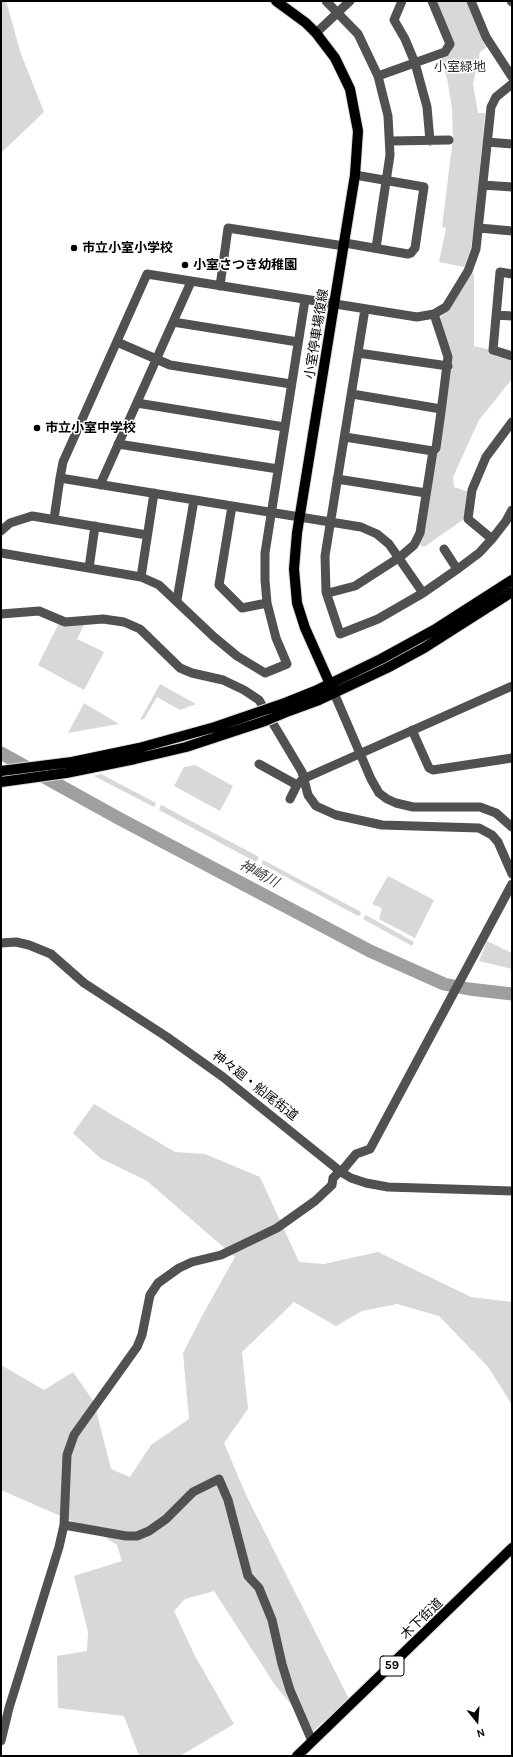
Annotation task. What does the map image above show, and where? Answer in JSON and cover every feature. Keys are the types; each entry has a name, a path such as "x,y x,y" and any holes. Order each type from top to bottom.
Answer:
{"main road":[{"name":"小室停車場復線","path":"276,1 306,23 316,33 335,58 344,74 354,103 359,143 294,559 296,595 305,628 332,688"},
{"path":"332,688 434,630 512,580"},
{"path":"1,771 72,762 139,748 287,707 424,648 512,592"},
{"path":"1,782 73,772 135,759 186,746 265,721 287,707"},
{"name":"木下街道","path":"297,1756 512,1548"}],"street":[{"path":"326,1 358,34 378,76 388,116 390,141 387,180 376,248"},
{"path":"316,33 350,1"},
{"path":"402,1 394,20 405,39 415,63 427,107 430,140"},
{"path":"378,76 445,52 450,44 432,1"},
{"path":"471,1 486,38 512,77"},
{"path":"54,519 63,462 147,274 417,318 434,314 449,303 468,271 476,249 490,106 496,97 512,84"},
{"path":"390,141 449,140"},
{"path":"487,142 512,144"},
{"path":"220,286 228,228 376,248 408,254 411,253 415,248 424,187 355,175"},
{"path":"483,185 512,187"},
{"path":"479,228 512,231"},
{"path":"512,274 500,272 493,350 512,356"},
{"path":"100,484 192,282"},
{"path":"1,553 141,577 159,585 214,637 237,656 265,673 287,664 276,638 267,603 265,553 305,300"},
{"path":"365,309 325,556 326,592 340,634 378,619 423,593 479,554 492,540 512,510"},
{"path":"326,592 332,592 355,586 400,557 414,545 420,532 433,450 436,448 448,366 446,347 434,314"},
{"path":"496,315 512,316"},
{"path":"173,322 298,342"},
{"path":"117,342 170,365 291,384"},
{"path":"358,352 448,366"},
{"path":"352,394 441,409"},
{"path":"137,403 284,427"},
{"path":"492,540 468,519 472,490 486,457 512,422"},
{"path":"345,437 433,450"},
{"path":"118,444 278,469"},
{"path":"60,478 361,527 377,534 389,544 400,557 423,593"},
{"path":"338,479 426,493"},
{"path":"141,577 154,493"},
{"path":"176,600 194,500"},
{"path":"232,506 219,586 242,608 267,603"},
{"path":"1,531 10,522 19,518 32,516 147,535"},
{"path":"89,568 95,526"},
{"path":"444,549 457,569"},
{"path":"1,614 39,611 65,622 103,619 124,622 140,629 180,668 192,673 223,680 244,690 259,700 302,772 300,782 290,800"},
{"path":"300,782 512,686"},
{"path":"332,688 379,793 396,804 413,807 480,807 496,813 512,827"},
{"path":"412,730 430,768 433,770 512,758"},
{"path":"260,764 300,782 313,804 336,814 382,825 472,826 486,831 498,842 512,874"},
{"path":"1,1741 9,1708 59,1547 64,1525 67,1455 74,1435 137,1347 142,1335 150,1295 158,1283 179,1268 192,1262 221,1255 277,1228 315,1201 332,1185 333,1178 356,1154 370,1149 512,884"},
{"name":"神々廻・船尾街道","path":"1,943 16,942 29,945 51,954 84,983 167,1037 211,1068 341,1171 366,1183 388,1186 512,1191"},
{"path":"64,1525 126,1536 137,1536 149,1531 166,1519 193,1492 219,1479 228,1500 248,1576 259,1588 272,1620 282,1664 290,1690 312,1741"}],"green space":[{"path":"1,1 6,1 21,54 44,112 1,153"},
{"name":"小室緑地","path":"436,1 466,1 488,46 480,52 473,84 478,113 485,113 474,228 471,248 464,267 439,262 446,228 442,227 453,138 452,109 447,78 440,58 450,54 454,44"},
{"path":"472,273 474,274 474,346 491,350 496,356 512,359 512,379 479,420 453,477 454,487 469,492 464,519 424,547 418,544 450,366 440,321 441,316 450,309"},
{"path":"59,623 85,623 77,639 104,652 84,690 38,665"},
{"path":"160,684 196,704 180,710 157,697 144,719 140,720"},
{"path":"84,703 119,724 68,733"},
{"path":"195,765 233,786 220,811 174,786 184,767"},
{"path":"101,774 156,803 154,807 94,776"},
{"path":"161,805 259,857 256,862 159,810"},
{"path":"263,860 361,912 360,915 358,916 262,864"},
{"path":"388,876 434,900 415,938 379,919 382,908 372,904"},
{"path":"366,915 414,942 412,946 363,919"},
{"path":"487,941 512,953 512,969 479,961"},
{"path":"94,1104 175,1152 205,1154 260,1177 299,1262 324,1264 378,1252 471,1297 512,1302 512,1405 489,1368 439,1316 397,1304 362,1311 336,1326 294,1302 242,1352 248,1409 224,1443 246,1495 349,1699 313,1731 275,1685 214,1591 185,1599 174,1611 195,1656 234,1724 180,1756 141,1756 138,1753 124,1716 58,1708 57,1656 87,1651 88,1632 74,1576 122,1561 117,1545 97,1532 1,1490 1,1365 44,1390 73,1372 94,1402 111,1469 130,1477 151,1445 189,1419 183,1353 235,1257 147,1181 100,1158 73,1133"}],"waterway":[{"name":"神崎川","path":"1,753 120,819 370,951 444,984 469,989 512,994"}],"place":[{"name":"市立小室小学校","path":"74,248"},
{"name":"小室さつき幼稚園","path":"185,265"},
{"name":"市立小室中学校","path":"37,428"}]}
